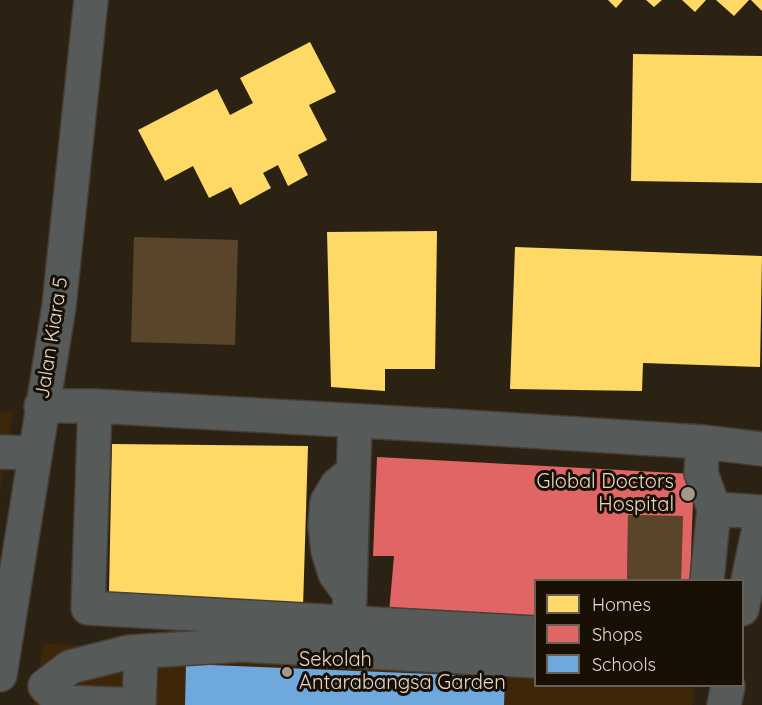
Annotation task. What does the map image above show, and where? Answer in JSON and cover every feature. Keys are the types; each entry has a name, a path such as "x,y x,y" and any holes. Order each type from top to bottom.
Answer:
{"street":[{"name":"Jalan Kiara 5","path":"0,675 58,306 91,0"},
{"path":"41,406 95,406 466,427 704,442 762,449"},
{"path":"95,406 88,608 349,609 534,633"},
{"path":"349,609 355,422"},
{"path":"704,442 701,473 714,509 707,579"},
{"path":"0,452 34,453"},
{"path":"714,509 760,527 744,600"},
{"path":"141,652 139,705 61,702 43,695 70,667 129,652 242,645 534,661"},
{"path":"724,705 728,687"}],"shaded area":[{"path":"134,237 238,240 235,345 131,342"},
{"path":"0,411 13,412 0,492"},
{"path":"628,515 683,516 681,579 627,579"},
{"name":"Sekolah Antarabangsa Garden","path":"43,644 534,658 534,687 695,687 692,705 34,705"}],"building: Homes":[{"path":"608,0 623,0 616,8"},
{"path":"646,0 662,0 654,7"},
{"path":"682,0 706,0 695,12"},
{"path":"716,0 749,0 734,16"},
{"path":"751,0 762,0 762,11"},
{"path":"310,42 336,92 309,105 327,140 298,155 308,175 288,186 278,165 263,173 271,188 240,205 231,187 209,198 193,166 165,181 138,130 217,89 230,115 253,103 240,78"},
{"path":"633,54 762,56 762,183 631,181"},
{"path":"437,231 435,369 385,369 385,391 331,387 327,232"},
{"path":"515,247 762,256 760,367 643,363 642,391 510,389"},
{"path":"112,444 308,446 303,607 109,592"}],"building: Shops":[{"path":"377,457 694,474 690,579 681,579 683,516 628,515 627,579 534,579 534,619 389,613 394,556 373,556"}],"building: Schools":[{"path":"186,664 505,677 504,705 185,705"}],"place":[{"name":"Global Doctors Hospital","path":"688,494"},
{"name":"Sekolah Antarabangsa Garden","path":"287,672"}]}
